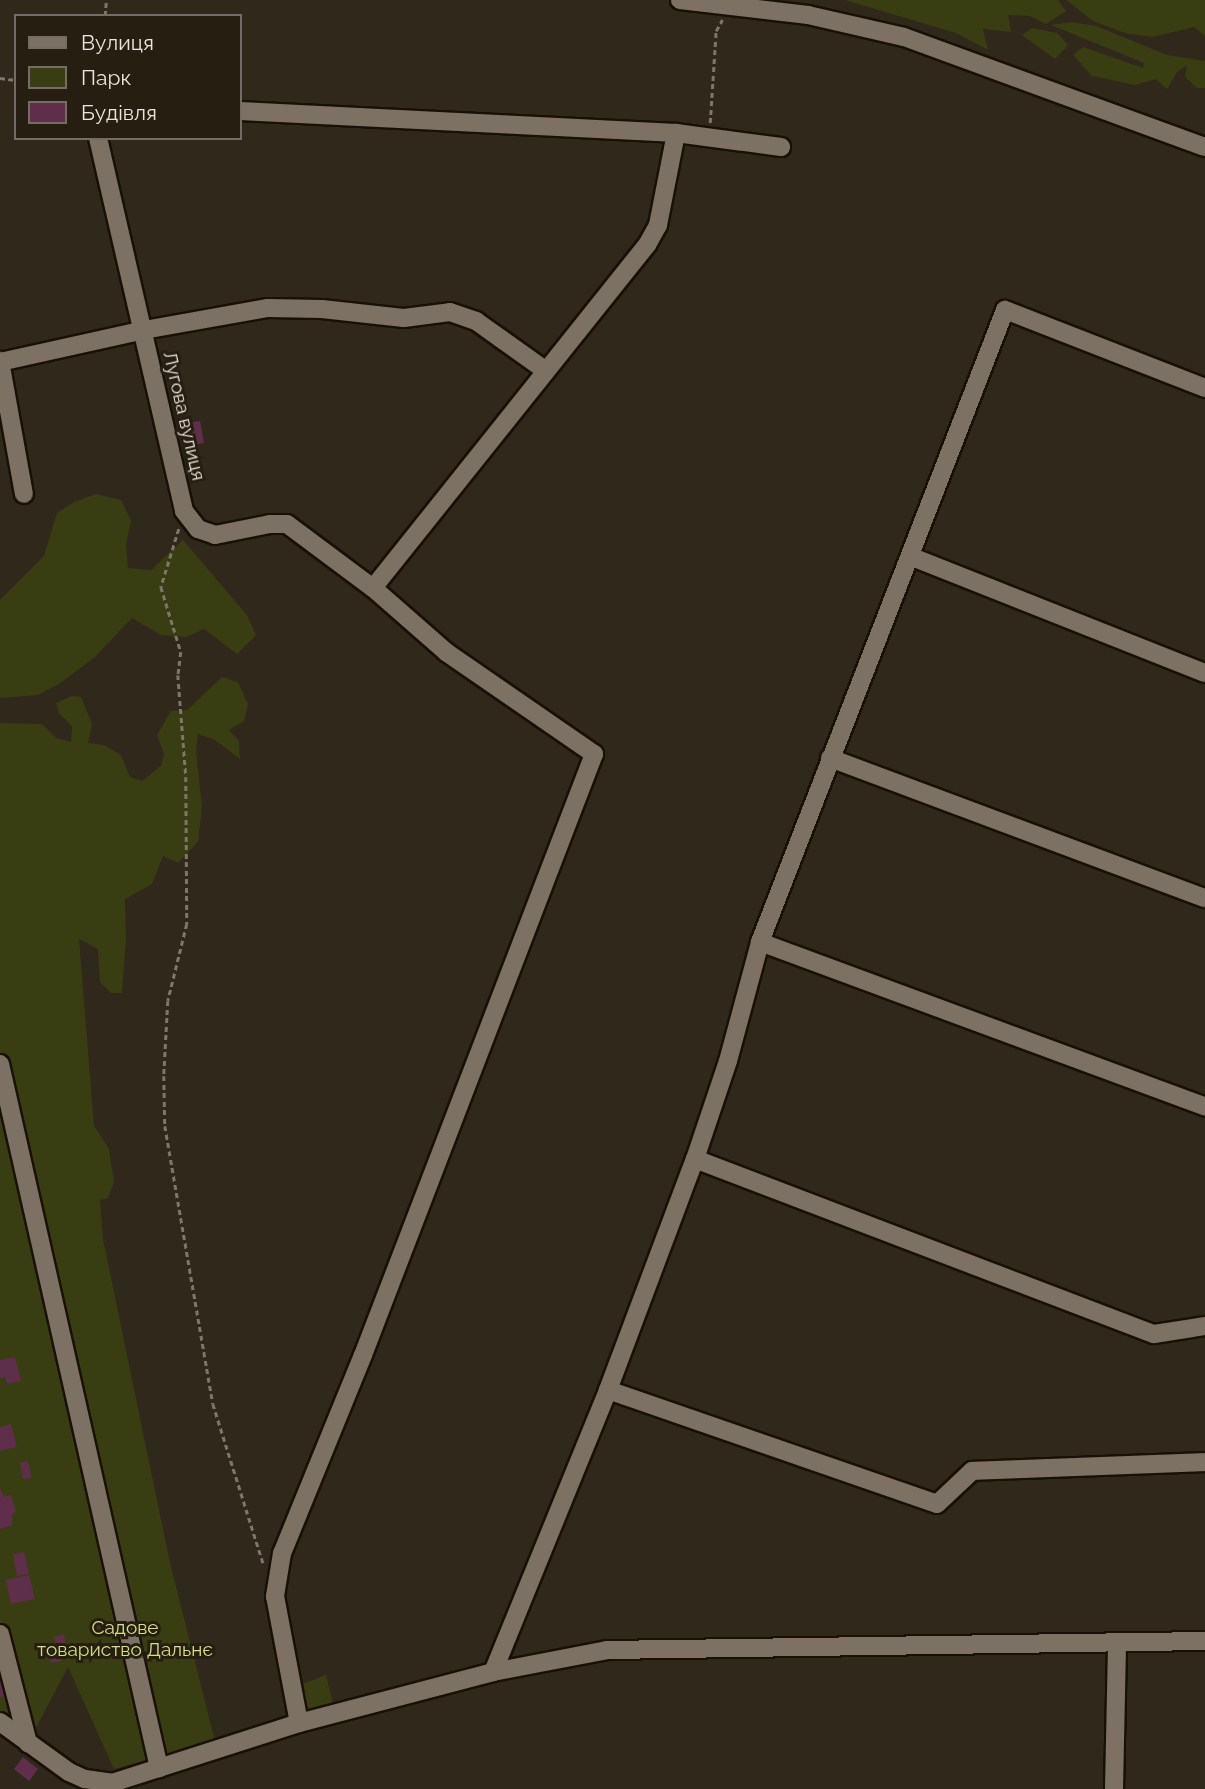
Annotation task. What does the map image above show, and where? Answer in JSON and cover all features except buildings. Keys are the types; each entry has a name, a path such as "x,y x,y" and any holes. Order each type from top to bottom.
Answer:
{"street":[{"path":"680,0 808,15 904,37 1205,148"},
{"path":"242,111 676,133 781,146"},
{"path":"373,588 647,245 658,225 676,133"},
{"name":"Лугова вулиця","path":"98,140 184,511"},
{"path":"24,494 0,362 144,330 268,308 322,309 404,318 450,313 476,321 546,371"},
{"path":"493,1672 608,1390 695,1159 728,1061 760,942 830,758 912,557 1005,310 1205,388"},
{"path":"184,511 198,529 215,535 270,524 287,524 373,588 446,652 594,754 363,1355 282,1553 275,1595 299,1723"},
{"path":"912,557 1205,673"},
{"path":"830,758 1205,898"},
{"path":"760,942 1205,1107"},
{"path":"0,1064 159,1768"},
{"path":"695,1159 1154,1334 1205,1326"},
{"path":"608,1390 937,1504 972,1471 1205,1462"},
{"path":"0,1634 28,1743"},
{"path":"0,1722 69,1772 101,1783 112,1783 299,1723 493,1672 607,1650 1205,1641"},
{"path":"1114,1789 1117,1643"}],"path":[{"path":"706,137 713,115 716,31 729,6"},
{"path":"184,511 161,587 181,652 178,676 187,869 187,924 168,1001 165,1126 213,1404 275,1595"}],"green space":[{"path":"845,0 1058,0 1066,11 1046,24 1030,16 1008,15 1011,32 983,29 988,50 956,33"},
{"path":"1066,0 1205,0 1205,36 1194,27 1153,37 1125,33 1093,21"},
{"path":"1071,22 1096,26 1167,55 1205,61 1205,88 1197,88 1185,77 1187,65 1177,72 1167,89 1156,79 1135,85 1092,76 1073,55 1083,47 1143,68 1144,63 1051,25"},
{"path":"1032,28 1057,33 1068,45 1055,59 1022,35"},
{"path":"96,494 121,500 131,521 126,544 128,568 151,570 183,540 247,615 256,635 237,654 204,629 186,637 161,635 132,618 95,657 59,684 38,695 0,698 0,600 44,556 57,513 74,502"},
{"name":"Садове товариство Дальнє","path":"222,677 238,682 248,704 244,721 229,730 239,741 240,759 215,740 198,734 196,751 202,807 198,842 178,863 163,856 152,884 125,899 126,939 122,993 111,993 100,982 98,949 79,939 94,1126 109,1149 114,1182 108,1198 100,1200 103,1239 170,1563 215,1741 114,1769 68,1667 28,1743 0,1722 0,723 42,724 56,738 71,742 72,726 59,713 56,703 72,696 81,697 92,724 88,743 104,745 121,755 130,777 142,781 161,766 164,754 157,735 171,711 187,710"},
{"path":"326,1675 333,1704 306,1711 299,1685"}]}
